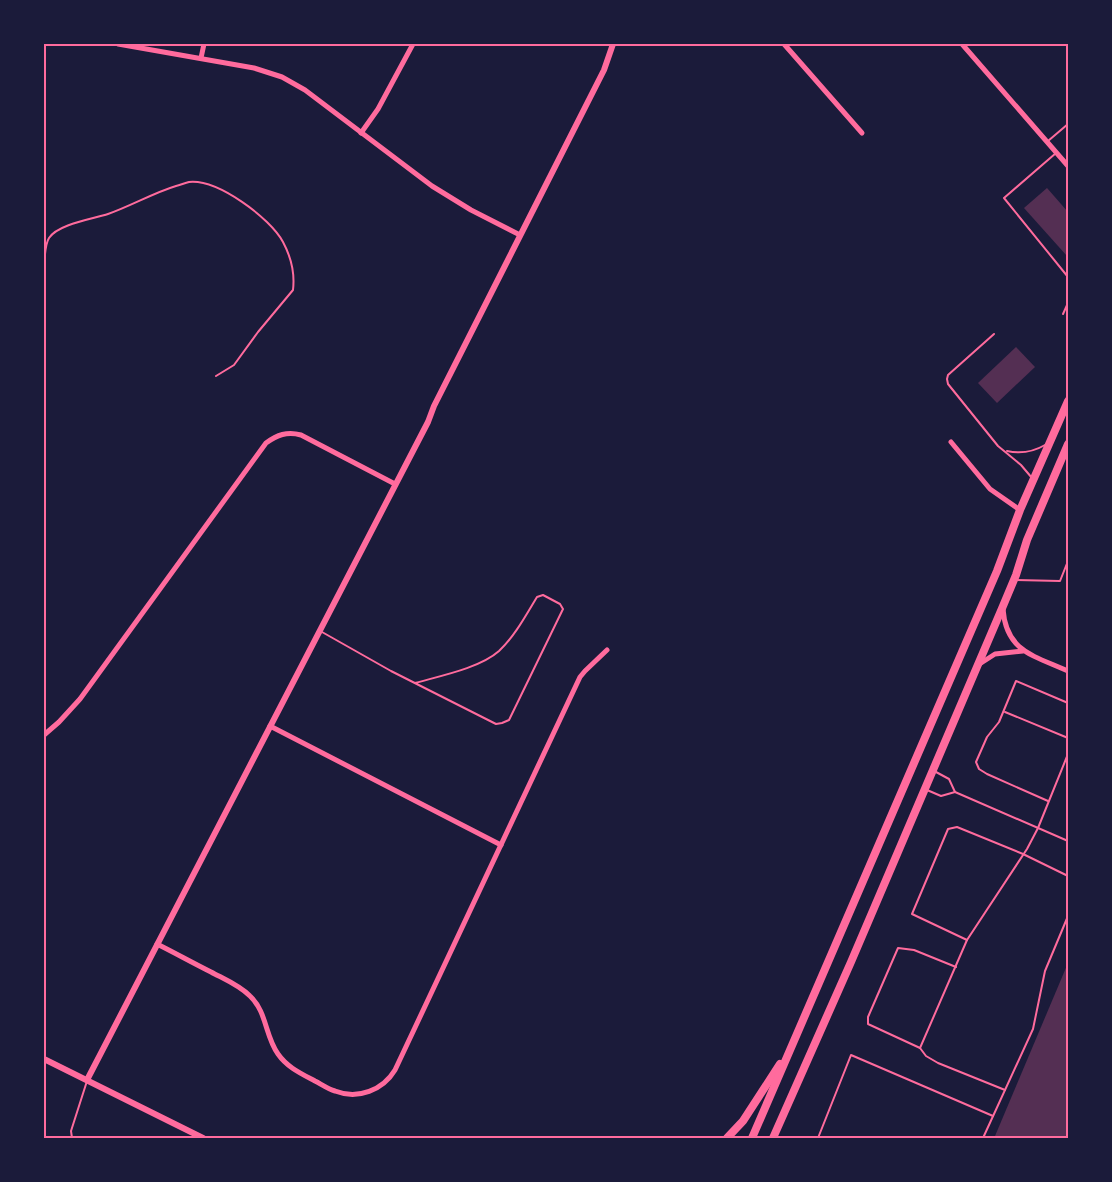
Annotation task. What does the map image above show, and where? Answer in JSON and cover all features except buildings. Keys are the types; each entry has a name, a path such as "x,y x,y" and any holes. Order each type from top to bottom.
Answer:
{"main road":[{"path":"752,1138 1068,401"},
{"path":"772,1138 851,962 1003,606 1027,540 1066,457 1068,444"},
{"path":"727,1138 751,1110 795,1041"},
{"path":"780,1138 785,1110"}],"street":[{"path":"118,44 254,68 282,77 305,90 432,186 471,210 520,235"},
{"path":"201,58 204,44"},
{"path":"361,132 378,109 413,44"},
{"path":"87,1080 395,484 604,70 613,44"},
{"path":"784,44 862,133"},
{"path":"962,44 1068,166"},
{"path":"44,735 81,699 266,443 274,437 294,432 395,484"},
{"path":"951,442 990,489 1020,510"},
{"path":"1003,606 1005,627 1023,651 1068,671"},
{"path":"157,944 234,984 252,998 262,1012 271,1042 278,1054 294,1070 336,1092 347,1094 368,1092 384,1084 395,1070 580,677 607,650"},
{"path":"976,668 991,655 1023,651"},
{"path":"270,726 501,845"},
{"path":"44,1059 203,1138"}],"lane":[{"path":"1047,142 1068,124"},
{"path":"1057,153 1004,198 1068,277"},
{"path":"1063,314 1068,303"},
{"path":"994,334 948,375 948,384 998,446 1021,465 1034,480"},
{"path":"1005,451 1024,453 1050,442"},
{"path":"1014,580 1060,581 1068,561"},
{"path":"320,631 391,671 496,724 509,720 563,609 560,604 543,595 537,597 513,635 498,651 482,662 415,683"},
{"path":"1049,802 987,774 979,769 976,762 987,737 999,722 1016,681 1068,703"},
{"path":"1004,711 1068,738"},
{"path":"920,1048 967,939 1038,828 1068,754"},
{"path":"932,770 950,779 955,792"},
{"path":"924,789 941,796 955,792 1068,841"},
{"path":"967,939 912,915 948,829 957,827 1023,854 1068,876"},
{"path":"983,1138 1033,1029 1045,971 1068,916"},
{"path":"956,967 914,950 898,948 868,1017 868,1023 920,1048 926,1056 938,1063 1005,1090"},
{"path":"818,1138 851,1055 993,1116"},
{"path":"72,1138 71,1131 87,1080"}],"path":[{"path":"44,264 47,243 58,230 109,213 173,187 190,182 205,184 223,190 242,202 275,230 282,240 293,269 293,290 234,365 216,376"}]}
